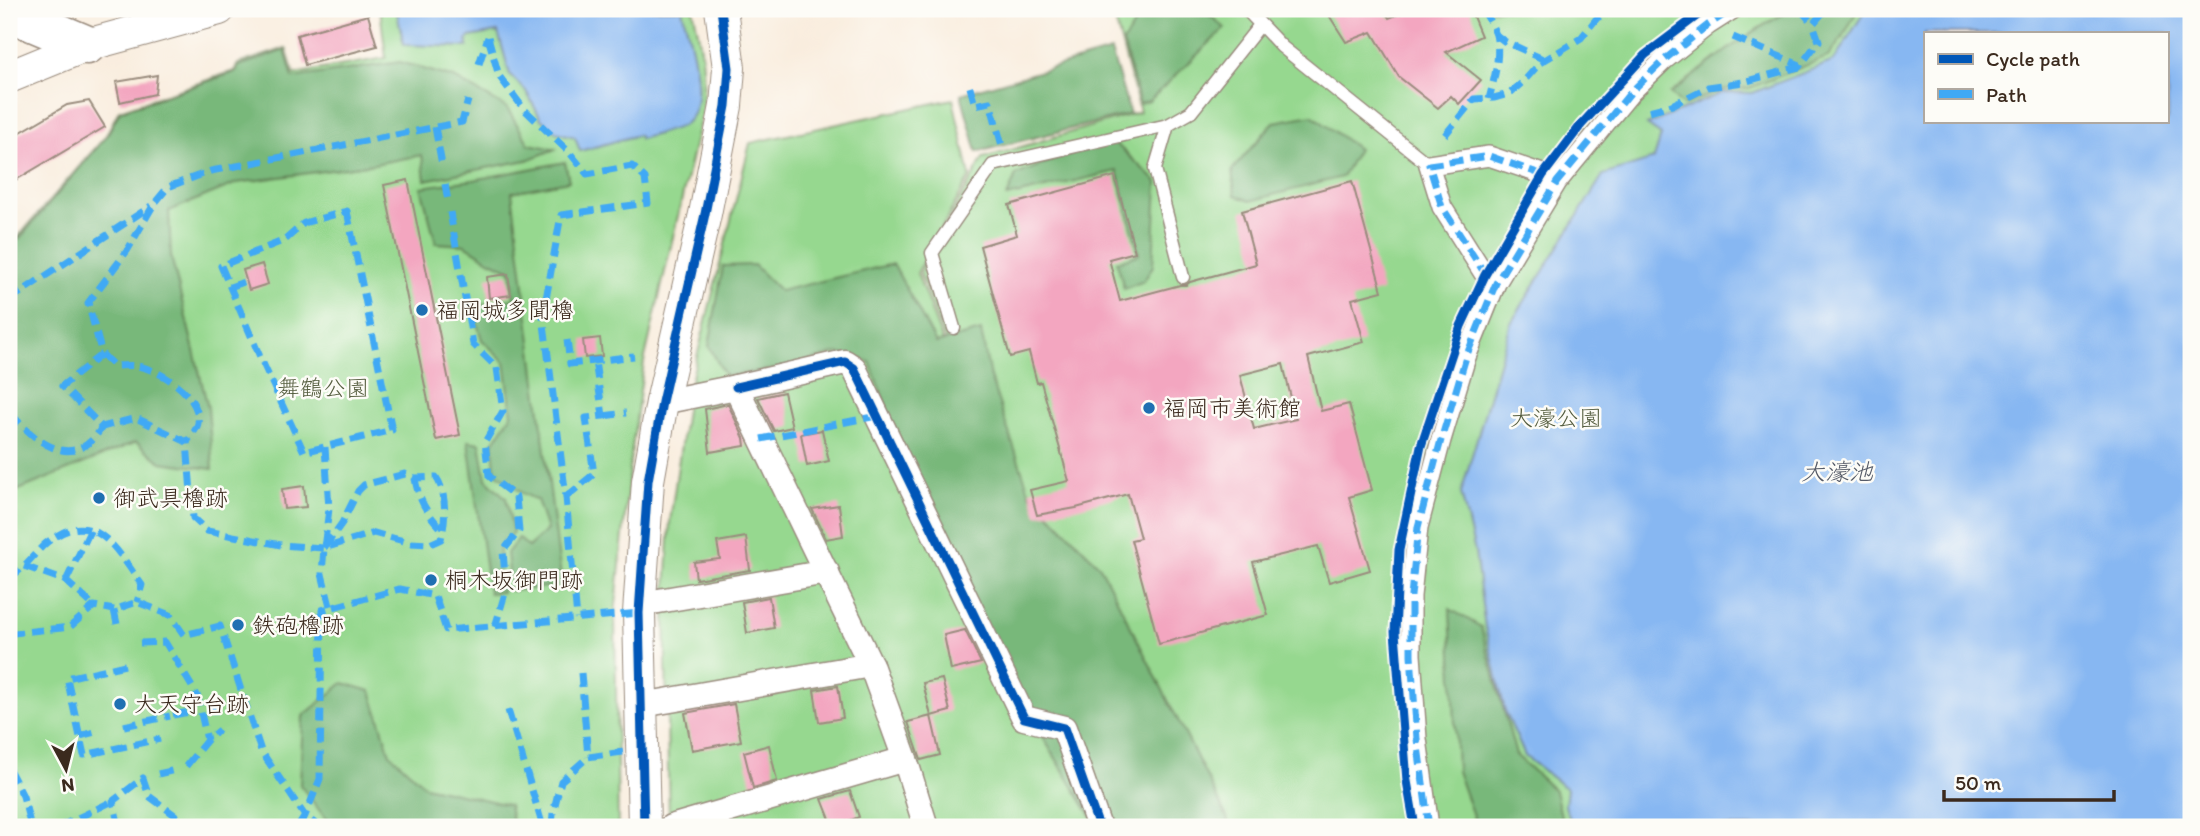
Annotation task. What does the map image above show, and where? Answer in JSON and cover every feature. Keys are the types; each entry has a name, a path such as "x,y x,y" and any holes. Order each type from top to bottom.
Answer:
{"highway":[{"path":"11,9 23,18 87,45"}],"street":[{"path":"9,77 87,45 219,9"},
{"path":"644,827 640,604 648,481 662,402 705,214 726,106 729,68 721,9"},
{"path":"1429,827 1417,739 1411,655 1411,596 1418,527 1466,356 1496,283 1557,182 1631,92 1664,60 1708,24 1733,9"},
{"path":"1488,280 1442,207 1429,165 1489,156 1551,177"},
{"path":"662,402 845,362 854,368 1024,718 1064,728 1099,827"},
{"path":"736,387 872,665 926,827"},
{"path":"640,604 827,572"},
{"path":"642,705 872,665"},
{"path":"671,827 905,759"}],"lane":[{"path":"1246,9 1282,47 1429,165"},
{"path":"954,328 932,253 993,165 1168,125 1191,112 1260,25"},
{"path":"1168,125 1155,169 1182,277"}],"green space":[{"name":"舞鶴公園","path":"380,9 693,9 702,60 702,112 644,362 631,455 615,615 618,827 9,827 9,243 19,236 105,137 119,110 234,71 238,64 286,48 294,74 386,58"},
{"name":"大濠公園","path":"1112,9 2191,9 2191,827 1128,827 920,273 983,158 1140,112"},
{"path":"1793,9 1858,9 1843,37 1828,57 1750,88 1725,89 1683,105 1670,94 1745,38"},
{"path":"1204,10 1225,28 1149,101 1140,104 1123,42 1136,22 1167,14"},
{"path":"285,50 293,78 400,62 454,78 507,108 529,144 555,149 527,160 425,180 422,155 237,183 169,211 171,256 208,408 213,469 161,462 136,442 9,494 9,245 20,238 106,137 120,111 236,72 239,66"},
{"path":"1111,51 1130,114 977,152 961,94"},
{"path":"953,99 970,176 917,273 1125,827 669,827 665,608 670,521 689,389 750,143"},
{"path":"1312,115 1358,149 1342,177 1250,201 1235,195 1232,170 1274,122"},
{"path":"1114,142 1157,182 1153,266 1144,281 1124,289 1117,262 1139,254 1117,171 1007,197 1016,175 1068,154"},
{"path":"565,162 569,181 512,192 562,585 511,591 507,553 519,538 528,547 547,530 537,500 522,493 495,472 493,443 512,414 505,362 482,340 472,306 514,299 511,270 465,245 436,243 421,187"},
{"path":"893,264 936,343 981,331 990,377 1030,494 1100,566 1227,817 1229,827 1098,827 1020,700 909,469 870,362 837,353 784,368 725,376 709,346 723,266 754,265 780,291"},
{"path":"468,441 480,443 486,479 506,498 513,532 499,551 502,592 489,593"},
{"path":"1450,609 1481,627 1516,755 1555,791 1562,820 1531,827 1477,827 1457,771"},
{"path":"343,683 371,691 390,754 425,786 509,805 513,827 332,827 300,785 303,716"}],"water":[{"path":"415,9 682,9 696,70 696,103 692,116 683,125 668,131 640,139 638,135 580,151 575,137 556,132 541,119 526,91 510,75 498,32 470,37 467,40 468,47 404,45 397,13"},
{"name":"大濠池","path":"1866,9 2191,9 2191,827 1573,827 1565,806 1567,789 1525,756 1505,711 1485,627 1475,552 1461,493 1511,323 1603,175 1654,159 1661,135 1647,125 1724,92 1752,93 1834,61"}],"building":[{"path":"1325,9 1384,9 1389,18 1412,9 1451,9 1453,14 1470,9 1481,36 1446,52 1481,80 1459,104 1451,96 1438,108 1399,77 1372,32 1346,42"},
{"path":"368,15 377,46 305,65 297,35"},
{"path":"157,75 155,94 120,102 116,82"},
{"path":"89,101 105,127 9,184 9,139 67,105"},
{"name":"福岡市美術館","path":"1115,176 1135,252 1109,259 1120,301 1256,264 1242,211 1352,181 1382,291 1352,299 1364,342 1308,357 1321,411 1349,404 1372,490 1349,497 1370,570 1329,582 1318,546 1253,562 1268,615 1159,644 1131,540 1140,538 1128,494 1037,515 1030,490 1069,481 1041,382 1037,383 1029,352 1010,357 980,246 1017,235 1009,205","holes":["1283,364 1296,419 1254,429 1240,375"]},
{"name":"福岡城多聞櫓","path":"408,180 460,435 436,440 384,185"},
{"path":"262,264 268,284 249,290 243,270"},
{"path":"508,274 511,295 489,298 487,277"},
{"path":"600,338 602,356 585,358 583,340"},
{"path":"784,392 792,427 774,431 758,398"},
{"path":"728,404 745,446 710,452 705,409"},
{"path":"822,430 829,461 807,466 801,434"},
{"path":"304,486 306,507 284,509 282,489"},
{"path":"839,505 843,536 826,539 812,509"},
{"path":"746,537 750,570 696,579 694,562 720,559 717,542"},
{"path":"769,597 774,628 747,633 742,602"},
{"path":"965,630 981,663 951,670 944,635"},
{"path":"942,679 950,711 931,716 923,683"},
{"path":"838,686 843,718 819,722 814,690"},
{"path":"734,704 741,741 692,750 685,713"},
{"path":"931,716 940,755 921,760 908,722"},
{"path":"769,745 777,781 753,788 744,752"},
{"path":"850,791 859,817 833,827 822,799"}],"marked path":[{"path":"1483,9 1495,32 1498,51 1489,99"},
{"path":"1445,135 1474,99 1509,94 1540,63 1581,38 1597,18 1614,9"},
{"path":"1429,827 1417,739 1411,655 1411,596 1418,527 1466,357 1496,283 1557,182 1631,92 1664,60 1733,9"},
{"path":"1800,9 1813,24"},
{"path":"1649,111 1672,105 1708,87 1743,82 1799,67 1819,41 1813,24 1826,9"},
{"path":"1495,34 1545,60"},
{"path":"488,37 499,76 524,109 570,153 587,174 632,166 645,178 648,203 561,215 543,316 566,497 577,619"},
{"path":"479,64 488,37"},
{"path":"1733,37 1800,65"},
{"path":"970,87 975,105 990,102 1003,149"},
{"path":"324,548 364,485 405,474 415,478 436,477 440,483 444,498 444,524 441,539 430,544 411,543 374,533 324,548 281,545 207,531 193,518 187,442 136,418 102,427 62,386 102,354 88,303 127,251 154,204 168,187 211,171 462,122 468,100"},
{"path":"435,127 442,165"},
{"path":"1487,277 1442,207 1429,165 1489,156 1546,176"},
{"path":"445,184 448,201"},
{"path":"9,300 151,206"},
{"path":"347,211 392,430 304,452 221,266 285,240 304,223 347,211"},
{"path":"450,212 473,344 497,368 503,411 485,442 489,476 516,497 519,531 503,551 506,590 495,627"},
{"path":"230,287 244,282"},
{"path":"567,340 570,364 634,356"},
{"path":"102,354 114,366 137,366 156,372 186,394 193,403 198,423 187,442"},
{"path":"566,497 594,474 586,418 603,416 595,361"},
{"path":"603,416 626,413"},
{"path":"761,439 877,416"},
{"path":"9,423 16,419 48,445 71,451 82,448 102,427"},
{"path":"325,447 329,509 322,574 330,606"},
{"path":"415,478 424,507 443,530"},
{"path":"9,578 45,544 62,533 77,528 90,530 112,545 142,585 137,602"},
{"path":"66,581 91,529"},
{"path":"24,566 66,581 94,606"},
{"path":"117,624 114,610 137,602 170,615 184,635 220,626 261,751 305,816 320,779 322,610 400,589 435,596 446,630 639,613"},
{"path":"9,636 14,633 70,627 94,606 114,610"},
{"path":"140,643 165,642 197,695 207,740"},
{"path":"125,665 67,678 84,755 160,739"},
{"path":"581,673 588,757"},
{"path":"208,707 214,706 216,717"},
{"path":"508,710 543,827"},
{"path":"173,715 195,711"},
{"path":"124,726 170,716"},
{"path":"186,766 219,730"},
{"path":"80,736 99,731"},
{"path":"552,827 561,781 588,757 623,752"},
{"path":"9,769 23,796 31,827"},
{"path":"158,774 175,770"},
{"path":"119,827 113,801 143,778 149,796 191,827"},
{"path":"59,827 113,801"},
{"path":"298,827 305,816 320,827"}],"cycle path":[{"path":"644,827 639,613 648,481 662,402 705,214 726,106 729,68 721,9"},
{"path":"1415,827 1407,781 1395,632 1399,550 1421,446 1461,326 1485,275 1543,175 1581,125 1645,55 1706,9"},
{"path":"736,387 845,362 854,368 1024,718 1064,728 1099,827"}],"place":[{"name":"福岡城多聞櫓","path":"422,310"},
{"name":"福岡市美術館","path":"1149,408"},
{"name":"御武具櫓跡","path":"99,498"},
{"name":"桐木坂御門跡","path":"431,580"},
{"name":"鉄砲櫓跡","path":"238,625"},
{"name":"大天守台跡","path":"120,704"}]}
